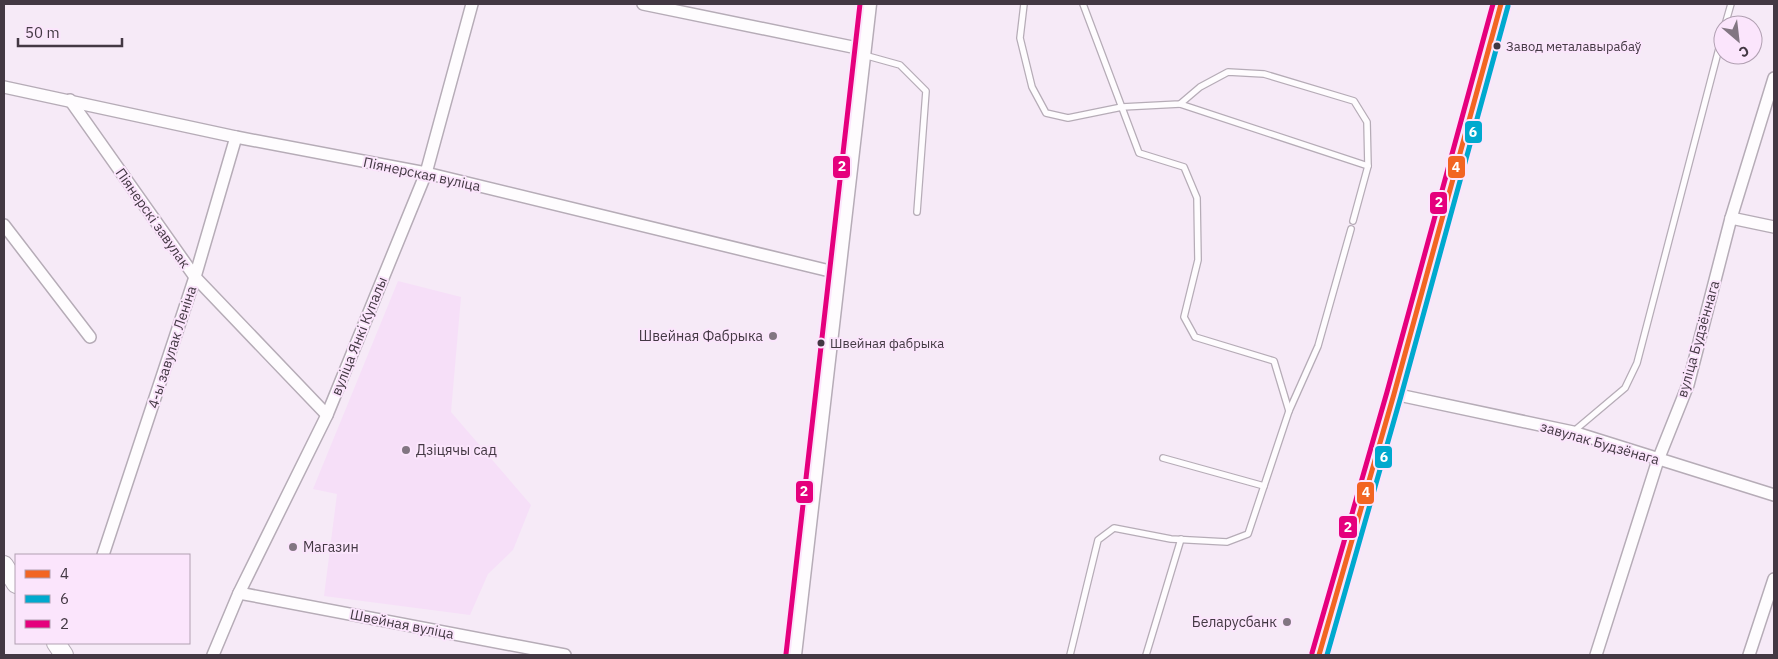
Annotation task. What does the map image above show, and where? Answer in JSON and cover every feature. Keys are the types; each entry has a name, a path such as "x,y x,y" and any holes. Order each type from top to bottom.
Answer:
{"main road":[{"path":"4,565 15,582"}],"street":[{"name":"вуліца Янкі Купалы","path":"213,655 239,593 326,415 426,174 472,4"},
{"path":"642,4 862,51"},
{"path":"793,655 868,4"},
{"path":"1319,655 1394,394 1501,4"},
{"name":"вуліца Будзённага","path":"1596,655 1658,460 1688,385 1731,218 1774,78"},
{"name":"Піянерская вуліца","path":"4,87 236,137 426,174 838,273"},
{"name":"Піянерскі завулак","path":"70,100 195,277 326,415"},
{"name":"4-ы завулак Леніна","path":"103,554 195,277 236,137"},
{"path":"1731,218 1774,227"},
{"path":"4,226 90,337"},
{"name":"завулак Будзёнага","path":"1394,394 1573,432 1658,460 1774,494"},
{"path":"1749,655 1774,579"},
{"name":"Швейная вуліца","path":"239,593 565,655"}],"lane":[{"path":"1024,4 1020,38 1032,87 1046,113 1068,118 1122,107 1180,104 1368,166"},
{"path":"1083,4 1139,153 1184,168 1197,198 1198,260 1184,317 1195,337 1274,361 1289,411"},
{"path":"862,51 900,65 926,91 917,212"},
{"path":"1573,432 1625,388 1637,363 1715,65"},
{"path":"1180,104 1200,87 1228,72 1264,74 1354,101 1367,122 1368,166 1353,221"},
{"path":"1070,655 1098,540 1114,528 1181,540 1227,542 1248,534 1289,411 1318,346 1351,229"},
{"path":"1163,458 1264,486"},
{"path":"1146,655 1181,540"}],"shaded area":[{"name":"Дзіцячы сад","path":"398,281 461,297 451,412 531,505 513,550 488,574 470,615 324,596 337,494 313,489"}],"transit line":[{"name":"2","path":"786,654 860,4"},
{"name":"2","path":"1312,653 1387,392 1493,4"},
{"name":"4","path":"1319,655 1394,394 1501,4"},
{"name":"6","path":"1327,655 1401,396 1508,6"}],"place":[{"name":"Завод металавырабаў","path":"1497,46"},
{"name":"Швейная Фабрыка","path":"773,336"},
{"name":"Швейная фабрыка","path":"821,343"},
{"name":"Дзіцячы сад","path":"406,450"},
{"name":"Магазин","path":"293,547"},
{"name":"Беларусбанк","path":"1287,622"}]}
